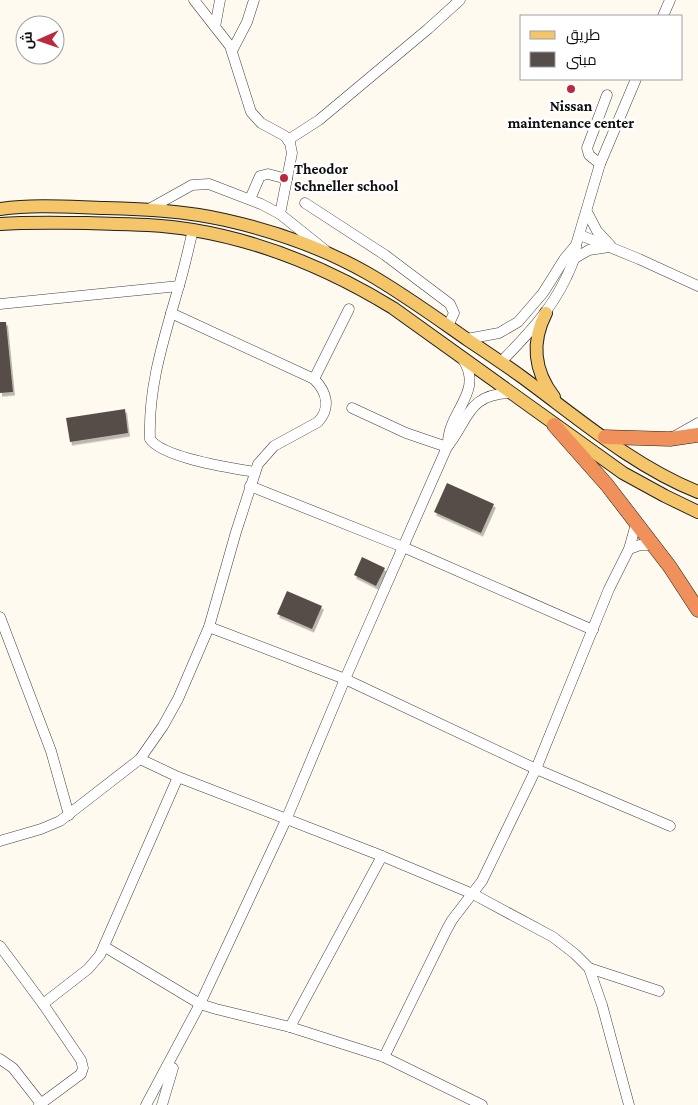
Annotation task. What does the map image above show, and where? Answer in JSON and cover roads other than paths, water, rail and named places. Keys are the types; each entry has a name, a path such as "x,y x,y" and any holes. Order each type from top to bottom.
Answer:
{"highway":[{"path":"554,425 607,485 682,583 698,610"},
{"path":"605,437 670,439 698,435"}],"main road":[{"path":"0,209 49,206 149,209 187,213 233,222 297,240 367,273 400,293 501,362 638,461 698,492"},
{"path":"14,207 15,223"},
{"path":"0,224 140,224 192,230 263,246 297,258 330,273 393,308 623,473 698,512"},
{"path":"546,313 537,337 536,358 544,381 564,409"},
{"path":"490,377 501,362"}],"street":[{"path":"194,0 232,52 250,112 261,123 288,140 292,150 280,214"},
{"path":"215,27 220,0"},
{"path":"232,52 247,22 254,0"},
{"path":"288,140 319,120 460,0"},
{"path":"663,15 670,0"},
{"path":"501,362 546,313 564,282 575,258 578,240 600,164 636,80"},
{"path":"600,164 589,154 587,148 607,94"},
{"path":"250,199 260,176 268,174 287,178"},
{"path":"149,209 184,188 200,183 218,186 280,214 332,255"},
{"path":"305,203 385,256 450,304 454,313 448,326"},
{"path":"587,212 597,231 612,247"},
{"path":"192,230 152,389 149,414 150,438 158,447 199,461 254,472"},
{"path":"578,240 612,247 698,286"},
{"path":"467,340 499,333 518,322 543,294 578,240"},
{"path":"575,258 589,250 612,247"},
{"path":"687,281 698,279"},
{"path":"0,304 179,286"},
{"path":"314,379 349,309"},
{"path":"0,841 41,830 69,815 140,759 163,726 178,699 209,627 254,472 262,457 274,446 311,427 322,417 326,401 325,394 322,386 314,379 171,313"},
{"path":"448,446 450,430 467,397 470,386 468,370 460,356"},
{"path":"146,1105 200,1004 286,820 345,679 448,446 478,402 494,394 512,393"},
{"path":"352,408 406,433 448,446"},
{"path":"670,439 698,423"},
{"path":"250,486 403,547 593,630"},
{"path":"384,1057 452,920 482,881 536,769 609,589 629,549 636,524"},
{"path":"629,549 640,545 652,545"},
{"path":"0,617 52,751 69,815"},
{"path":"209,627 345,679 536,769 670,826"},
{"path":"140,759 178,777 382,856 473,894 553,937 589,968 602,1005 629,1105"},
{"path":"43,1004 88,970 104,947 178,777"},
{"path":"290,1028 382,856"},
{"path":"0,946 43,1004 81,1060 83,1068 81,1074 41,1104 12,1068 0,1059"},
{"path":"104,947 200,1004 216,1010 290,1028 384,1057 482,1105"},
{"path":"589,968 659,991"},
{"path":"162,1105 181,1041"}],"place":[{"name":"Nissan maintenance center","path":"571,89"},
{"name":"Theodor Schneller school","path":"284,178"}]}
